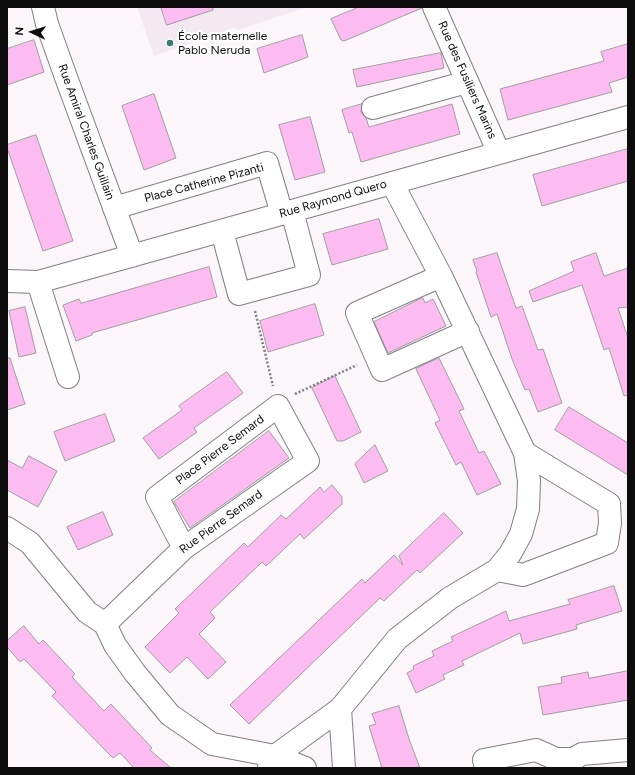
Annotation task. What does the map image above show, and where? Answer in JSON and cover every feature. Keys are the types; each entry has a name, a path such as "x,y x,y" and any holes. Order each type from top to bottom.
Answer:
{"street":[{"name":"Rue Amiral Charles Guillain","path":"43,7 47,24 132,256"},
{"name":"Rue des Fusiliers Marins","path":"434,7 499,153"},
{"path":"373,108 467,82"},
{"name":"Rue Raymond Quero","path":"7,281 38,282 628,117"},
{"name":"Place Catherine Pizanti","path":"114,208 267,163 287,212"},
{"path":"271,762 340,709 397,639 450,598 497,570 510,554 521,534 528,509 529,481 525,454 468,331 392,183"},
{"path":"222,231 239,294 309,275 287,212"},
{"path":"440,276 357,313 382,370 468,331"},
{"path":"38,282 68,377"},
{"name":"Rue Pierre Semard","path":"105,624 184,548 308,460 278,406"},
{"name":"Place Pierre Semard","path":"184,548 157,497 278,406"},
{"path":"497,570 523,575 607,543 610,523 609,504 525,454"},
{"path":"7,528 30,543 87,612 105,624 115,645 170,715 212,744 271,762 305,768"},
{"path":"340,709 344,768"},
{"path":"486,768 484,760 536,750 572,764 582,754 628,750"}],"path":[{"path":"250,291 278,406 288,397 376,356"}],"shaded area":[{"name":"École maternelle Pablo Neruda","path":"137,7 308,7 237,30 236,27 154,56"}],"building":[{"path":"161,7 213,7 213,10 167,25"},
{"path":"359,7 422,8 344,41 341,40 331,19"},
{"path":"302,35 308,57 264,73 257,49"},
{"path":"34,40 44,72 7,85 7,49"},
{"path":"628,44 628,77 609,83 612,92 508,120 500,89 604,61 601,52"},
{"path":"441,53 444,68 357,87 353,70"},
{"path":"154,94 176,158 144,170 122,106"},
{"path":"362,104 361,112 366,118 369,127 452,104 460,134 361,162 352,132 349,133 342,110"},
{"path":"310,117 325,172 295,180 279,125"},
{"path":"36,135 73,241 43,251 7,148 7,145"},
{"path":"628,149 628,181 542,206 533,175"},
{"path":"379,219 388,249 332,265 323,234"},
{"path":"497,253 516,308 522,306 538,350 543,349 562,403 538,412 529,389 525,390 512,359 497,314 491,317 476,272 477,271 473,260"},
{"path":"596,253 604,276 628,268 628,307 618,308 628,338 628,395 624,396 609,348 604,350 582,285 533,302 529,291 574,271 571,262"},
{"path":"209,267 217,297 92,333 92,335 76,341 63,305 79,299 81,303"},
{"path":"423,298 425,303 433,299 446,326 388,353 374,322"},
{"path":"315,304 324,335 268,352 260,321"},
{"path":"25,307 36,353 19,357 9,311"},
{"path":"10,358 25,404 7,410 7,359"},
{"path":"439,358 464,409 459,411 479,453 484,451 501,484 477,495 461,462 456,465 435,423 440,420 416,369"},
{"path":"227,372 243,393 194,428 197,432 159,459 143,438 182,410 179,406"},
{"path":"335,376 361,432 343,441 337,441 312,388"},
{"path":"569,407 628,443 628,475 555,430"},
{"path":"105,414 115,441 65,461 54,432"},
{"path":"269,431 289,458 190,528 174,502"},
{"path":"375,445 388,471 364,483 355,464"},
{"path":"29,456 57,471 38,507 7,490 7,460 22,468"},
{"path":"332,485 342,497 342,504 304,539 300,534 266,566 262,562 210,612 215,618 199,634 226,662 208,679 187,657 170,673 145,647 179,613 175,609 244,543 248,547 281,515 286,519 320,487 324,492"},
{"path":"103,512 113,535 78,550 67,527"},
{"path":"444,513 463,533 420,573 417,570 384,601 380,598 249,724 230,705 362,579 365,583 394,555 403,565 399,556"},
{"path":"614,586 622,611 576,625 577,629 523,644 520,633 462,661 464,665 443,675 445,679 416,693 407,673 414,669 413,666 434,656 432,651 453,641 451,637 506,611 509,621 570,604 568,600"},
{"path":"24,626 39,644 43,640 75,674 72,677 104,711 111,704 152,748 150,750 171,768 134,768 120,753 113,758 52,696 56,692 24,659 20,662 7,647 7,641"},
{"path":"628,671 628,700 543,715 538,687 562,683 561,677 588,672 589,678"},
{"path":"399,706 420,768 382,768 369,726 376,724 372,714"}],"place":[{"name":"École maternelle Pablo Neruda","path":"170,43"}]}
